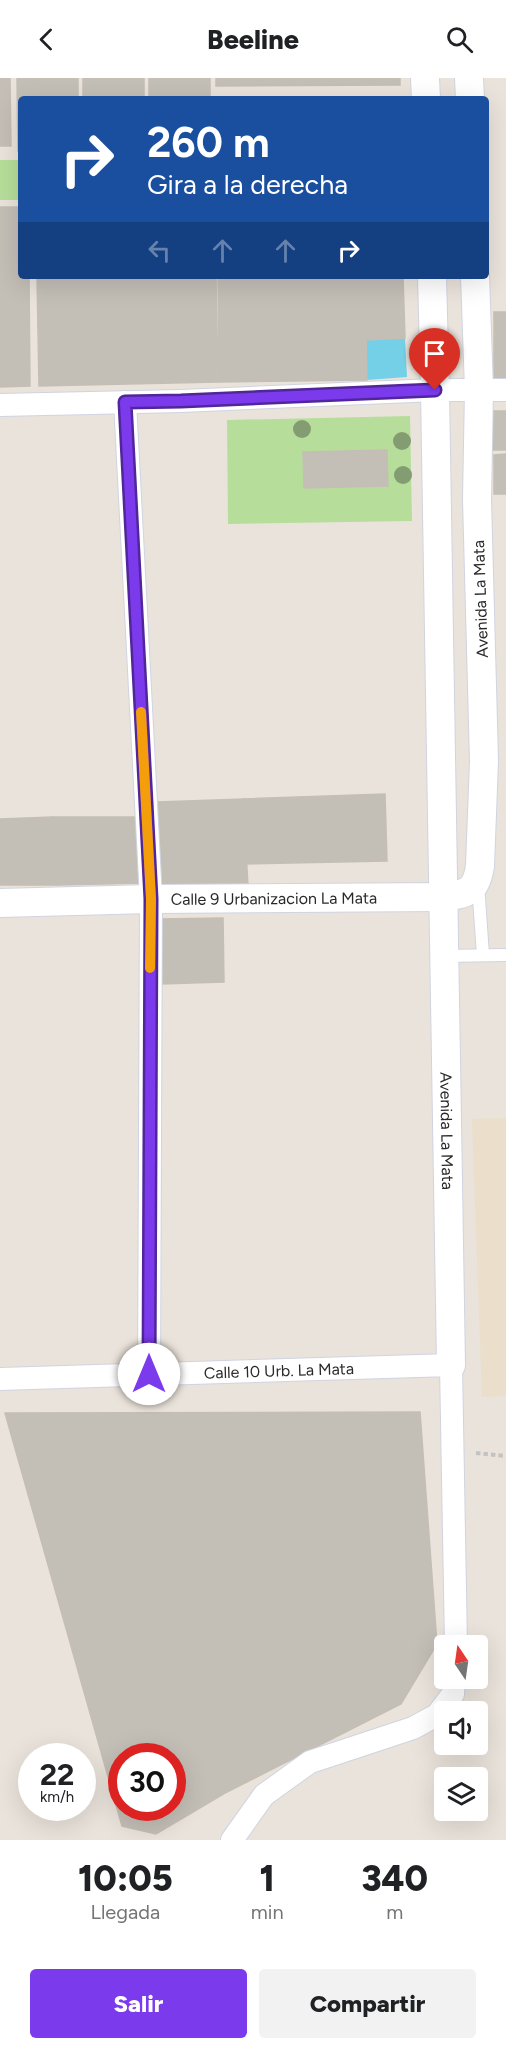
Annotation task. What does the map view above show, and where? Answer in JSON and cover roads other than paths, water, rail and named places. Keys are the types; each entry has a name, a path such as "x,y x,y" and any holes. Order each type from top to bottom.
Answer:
{"street":[{"path":"425,78 426,96"},
{"path":"469,78 470,96"},
{"name":"Avenida La Mata","path":"432,279 450,1365"},
{"name":"Avenida La Mata","path":"475,279 492,390 477,499 484,761 478,881"},
{"path":"0,405 492,390"},
{"path":"125,402 151,899 149,1374"},
{"path":"442,897 464,894 478,881"},
{"name":"Calle 9 Urbanizacion La Mata","path":"0,903 151,899 442,897"},
{"path":"450,1365 456,1635"},
{"name":"Calle 10 Urb. La Mata","path":"0,1379 450,1365"},
{"path":"232,1840 264,1795 310,1762 413,1728 437,1715 453,1694 453,1689"}],"lane":[{"path":"478,881 483,955"},
{"path":"443,956 506,955"}],"water":[{"path":"405,338 407,377 367,380 366,340"}]}
